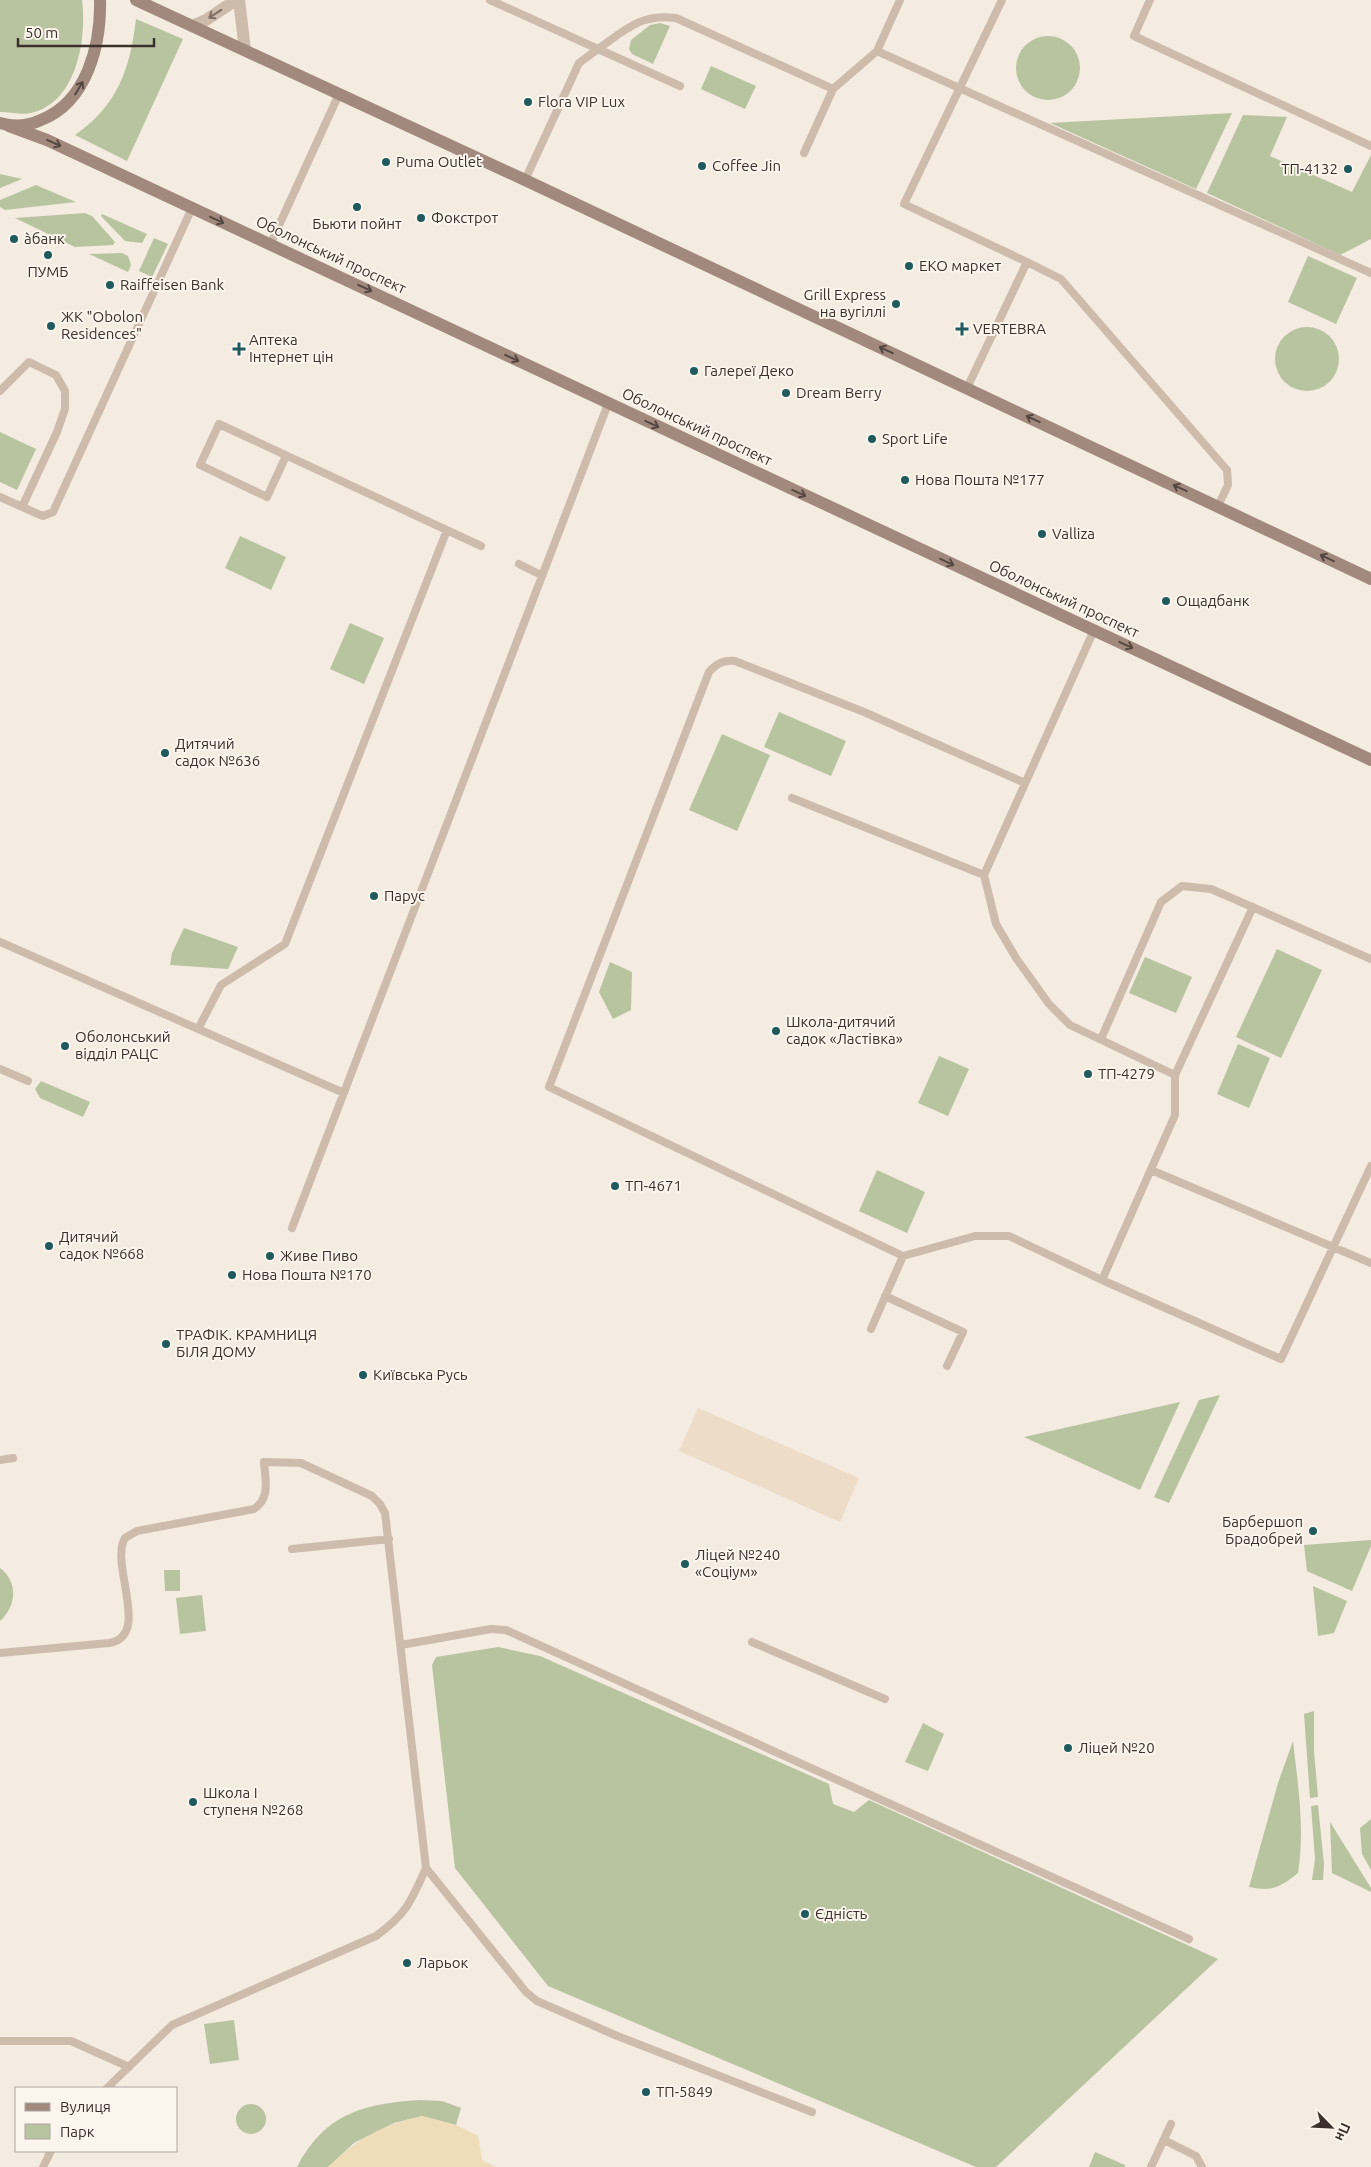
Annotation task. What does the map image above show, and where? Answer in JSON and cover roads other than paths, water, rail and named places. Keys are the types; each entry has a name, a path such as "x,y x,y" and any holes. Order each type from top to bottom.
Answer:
{"main road":[{"path":"4,124 32,124 52,116 74,96 92,59 100,21 100,0"},
{"path":"136,0 525,180 1371,579"},
{"name":"Оболонський проспект","path":"4,124 47,140 1371,760"}],"street":[{"path":"192,26 211,17 238,0 245,50"}],"lane":[{"path":"490,0 680,86"},
{"path":"804,153 833,89 877,51 900,0"},
{"path":"1002,0 961,89 904,204 1061,279 1227,470 1228,485 1218,506"},
{"path":"1150,0 1134,36 1371,146"},
{"path":"525,180 579,63 638,21 658,16 676,18 833,89"},
{"path":"877,51 1371,273"},
{"path":"270,245 339,94"},
{"path":"0,497 43,516 53,512 192,208"},
{"path":"966,388 1027,262"},
{"path":"0,391 29,362 56,375 65,391 65,409 57,432 22,507"},
{"path":"292,1228 608,404"},
{"path":"286,456 267,497 200,465 219,424 481,546"},
{"path":"198,1029 221,985 285,944 447,530"},
{"path":"519,564 541,575"},
{"path":"1094,630 984,875 996,924 1048,1004 1070,1025 1175,1074"},
{"path":"1025,783 864,712 736,661 726,660 715,665 709,672 549,1087 903,1256 975,1236 1009,1236 1102,1280 1281,1359 1371,1166"},
{"path":"792,798 984,875"},
{"path":"1102,1039 1161,902 1182,886 1211,888 1371,959"},
{"path":"1102,1280 1175,1115 1175,1074 1253,907"},
{"path":"0,942 344,1093"},
{"path":"0,1069 28,1081"},
{"path":"1151,1170 1371,1263"},
{"path":"871,1329 903,1256"},
{"path":"885,1296 962,1332 947,1366"},
{"path":"0,1460 13,1458"},
{"path":"0,1653 109,1644 121,1639 129,1622 120,1550 125,1538 137,1531 254,1509 264,1500 266,1493 264,1462 301,1464 372,1496 385,1513 426,1868 414,1897 398,1920 376,1936 172,2024 108,2087"},
{"path":"292,1548 389,1539"},
{"path":"401,1645 491,1629 506,1630 1188,1939"},
{"path":"752,1642 885,1699"},
{"path":"426,1868 526,1992 537,2001 616,2035 812,2112"},
{"path":"0,2041 71,2041 129,2067"},
{"path":"1151,2167 1171,2124"},
{"path":"1164,2140 1196,2156 1202,2167"},
{"path":"43,2167 50,2152"}],"place":[{"name":"Flora VIP Lux","path":"528,102"},
{"name":"Puma Outlet","path":"386,162"},
{"name":"Coffee Jin","path":"702,166"},
{"name":"ТП-4132","path":"1348,169"},
{"name":"Бьюти пойнт","path":"357,207"},
{"name":"Фокстрот","path":"421,218"},
{"name":"а̀банк","path":"14,239"},
{"name":"ПУМБ","path":"48,255"},
{"name":"ЕКО маркет","path":"909,266"},
{"name":"Raiffeisen Bank","path":"110,285"},
{"name":"Grill Express на вугіллі","path":"896,304"},
{"name":"ЖК \"Obolon Residences\"","path":"51,326"},
{"name":"VERTEBRA","path":"962,329"},
{"name":"Аптека Інтернет цін","path":"239,349"},
{"name":"Галереї Деко","path":"694,371"},
{"name":"Dream Berry","path":"786,393"},
{"name":"Sport Life","path":"872,439"},
{"name":"Нова Пошта №177","path":"905,480"},
{"name":"Valliza","path":"1042,534"},
{"name":"Ощадбанк","path":"1166,601"},
{"name":"Дитячий садок №636","path":"165,753"},
{"name":"Парус","path":"374,896"},
{"name":"Школа-дитячий садок «Ластівка»","path":"776,1031"},
{"name":"Оболонський відділ РАЦС","path":"65,1046"},
{"name":"ТП-4279","path":"1088,1074"},
{"name":"ТП-4671","path":"615,1186"},
{"name":"Дитячий садок №668","path":"49,1246"},
{"name":"Живе Пиво","path":"270,1256"},
{"name":"Нова Пошта №170","path":"232,1275"},
{"name":"ТРАФІК. КРАМНИЦЯ БІЛЯ ДОМУ","path":"166,1344"},
{"name":"Київська Русь","path":"363,1375"},
{"name":"Барбершоп Брадобрей","path":"1313,1531"},
{"name":"Ліцей №240 «Соціум»","path":"685,1564"},
{"name":"Ліцей №20","path":"1068,1748"},
{"name":"Школа І ступеня №268","path":"193,1802"},
{"name":"Єдність","path":"805,1914"},
{"name":"Ларьок","path":"407,1963"},
{"name":"ТП-5849","path":"646,2092"}]}
